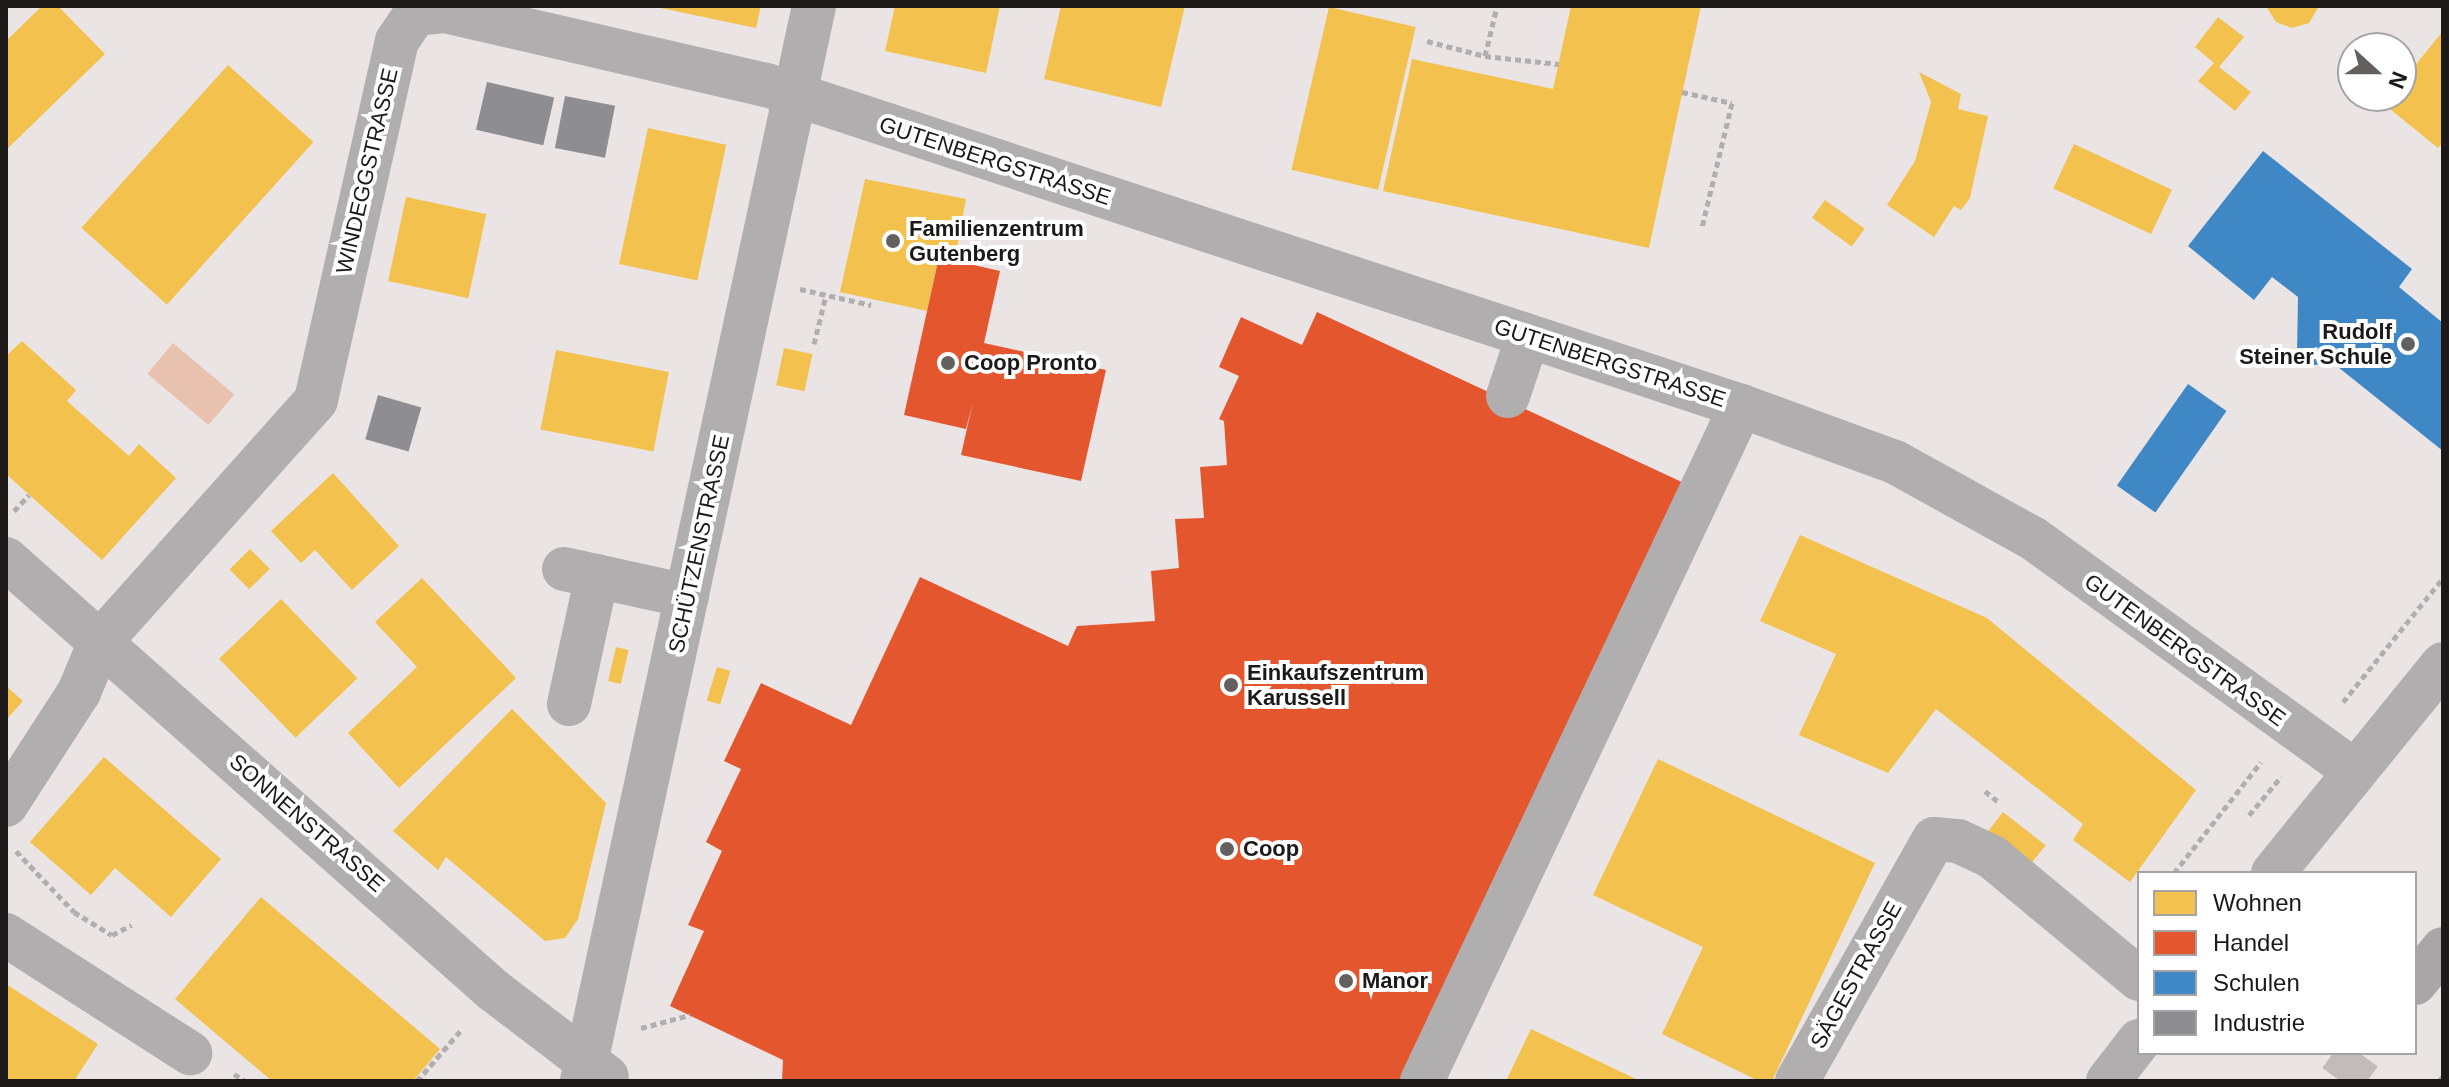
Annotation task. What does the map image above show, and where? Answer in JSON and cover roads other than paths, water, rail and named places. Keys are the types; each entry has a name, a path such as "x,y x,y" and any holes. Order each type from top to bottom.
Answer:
{"main road":[{"path":"2417,981 2443,949"}],"street":[{"name":"SCHÜTZENSTRASSE","path":"594,1074 687,596 814,6"},
{"name":"WINDEGGSTRASSE","path":"100,642 316,400 397,41 415,14 445,11 797,95"},
{"name":"GUTENBERGSTRASSE","path":"797,95 1741,406 1895,462 2034,539 2355,771"},
{"path":"1508,396 1528,336"},
{"path":"1422,1081 1741,406"},
{"name":"SONNENSTRASSE","path":"6,559 493,990 594,1074"},
{"path":"569,704 580,573 687,596"},
{"path":"9,826 79,692 100,642"},
{"path":"2275,871 2443,664"},
{"name":"SÄGESTRASSE","path":"1797,1081 1934,839 1958,841 1992,857 2137,977"},
{"path":"6,935 190,1053"},
{"path":"2108,1081 2137,1044"}],"tunnel":[{"path":"2340,1081 2359,1055"}],"railway":[{"path":"2440,1081 2443,1078"}],"place":[{"name":"Familienzentrum Gutenberg","path":"893,241"},
{"name":"Rudolf Steiner Schule","path":"2408,344"},
{"name":"Coop Pronto","path":"948,363"},
{"name":"Einkaufszentrum Karussell","path":"1231,685"},
{"name":"Coop","path":"1227,849"},
{"name":"Manor","path":"1346,981"}]}
